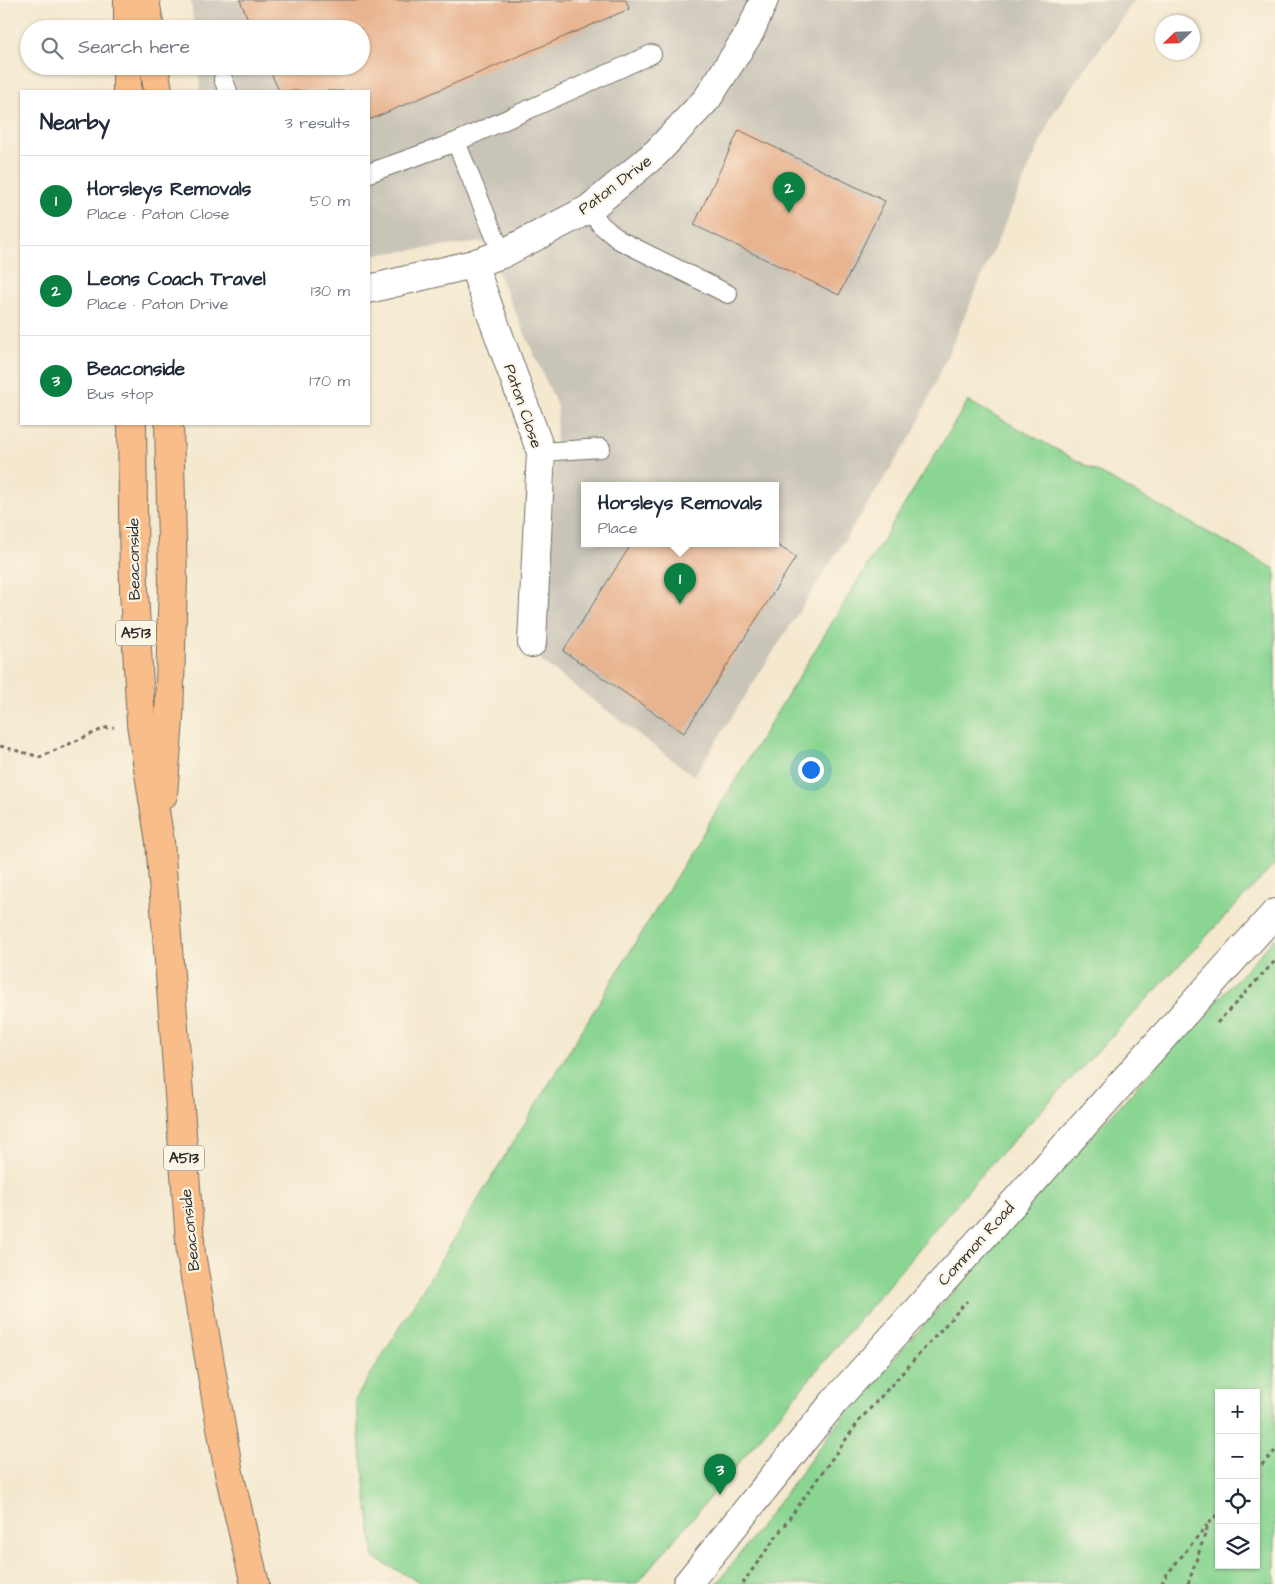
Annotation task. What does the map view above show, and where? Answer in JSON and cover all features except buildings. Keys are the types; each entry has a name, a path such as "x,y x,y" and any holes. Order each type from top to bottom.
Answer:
{"highway":[{"path":"128,0 128,20"},
{"path":"145,0 148,20"},
{"path":"127,75 127,90"},
{"path":"155,75 158,90"},
{"name":"Beaconside","path":"132,425 134,590 141,724 160,842 191,1254 229,1473 254,1584"},
{"name":"Beaconside","path":"160,842 169,720 172,579 169,425"}],"street":[{"name":"Paton Drive","path":"370,289 473,264 502,254 589,208 656,154 707,99 750,32 764,0"},
{"name":"Paton Close","path":"473,264 540,452 532,643"},
{"name":"Common Road","path":"687,1584 834,1402 1275,913"}],"lane":[{"path":"370,173 456,142 652,54"},
{"path":"456,142 502,254"},
{"path":"589,208 601,225 619,240 728,294"},
{"path":"540,452 601,448"}],"path":[{"path":"0,746 40,757 104,728 141,724"},
{"path":"1216,1024 1275,961"},
{"path":"742,1584 860,1422 972,1295"},
{"path":"1260,1467 1275,1451"},
{"path":"1162,1584 1164,1578 1215,1516"},
{"path":"1188,1584 1209,1523"}],"shaded area":[{"path":"191,0 1135,0 1053,113 915,430 694,776 541,661 558,408 484,242 370,255 370,90 200,90 199,75 370,75 370,20 193,20"}],"green space":[{"path":"968,401 1275,569 1275,864 986,1169 637,1584 423,1584 374,1558 355,1400"},
{"path":"1275,938 1275,1584 717,1584 845,1414 1095,1132"}],"place":[{"name":"Leons Coach Travel","path":"789,213"},
{"name":"Horsleys Removals","path":"680,604"},
{"name":"Beaconside","path":"720,1495"}]}
